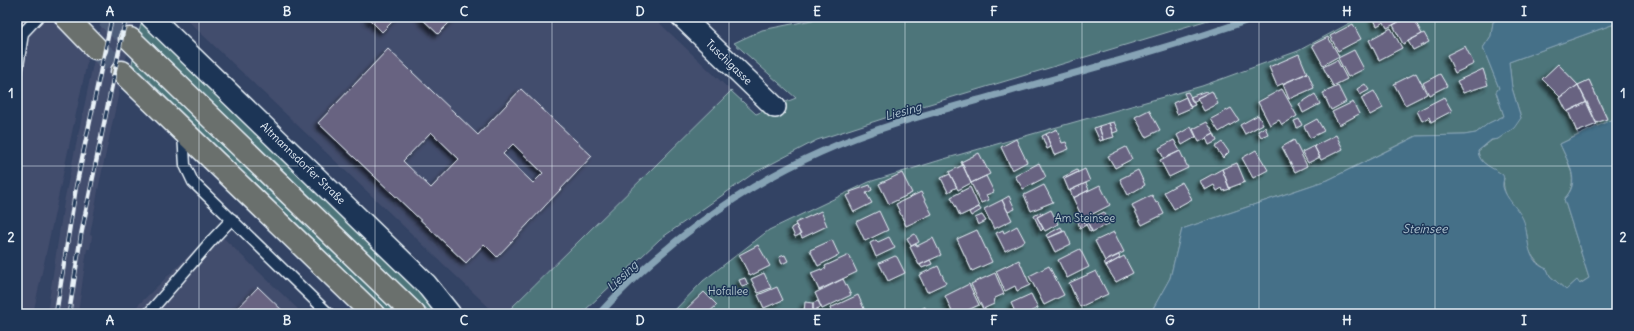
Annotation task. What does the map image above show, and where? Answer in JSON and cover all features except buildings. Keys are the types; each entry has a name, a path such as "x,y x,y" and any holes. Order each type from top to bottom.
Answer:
{"main road":[{"path":"66,17 96,48"},
{"path":"130,39 414,314"},
{"path":"122,72 373,314"}],"street":[{"name":"Altmannsdorfer Straße","path":"151,17 426,284 450,314"},
{"name":"Tuschlgasse","path":"682,17 775,107"}],"lane":[{"path":"17,73 22,33 38,17"},
{"path":"183,130 185,165 193,182 329,314"},
{"path":"148,314 212,240 232,220"}],"shaded area":[{"path":"17,17 51,17 89,53 33,314 17,314"},
{"path":"103,17 135,17 99,185 90,235 92,236 90,249 87,249 78,314 47,314 64,202"},
{"path":"184,17 653,17 731,91 505,314 496,314"},
{"path":"215,230 303,314 129,314"}],"green space":[{"path":"827,17 1218,17 913,109 817,140 754,173 660,239 581,314 505,314 731,91 756,114 796,98 734,43 762,30"},
{"name":"Am Steinsee","path":"1361,17 1502,17 1493,22 1491,36 1483,48 1499,88 1496,92 1504,116 1489,123 1476,133 1464,135 1416,136 1330,179 1182,229 1170,278 1150,314 671,314 703,281 769,230 869,182 944,159 1202,86 1298,51"},
{"path":"143,18 424,290 436,313 431,314 139,31"},
{"path":"1617,23 1617,117 1598,126 1596,123 1607,118 1589,80 1578,85 1558,64 1542,79 1560,97 1578,135 1560,144 1569,165 1572,179 1572,186 1564,199 1589,278 1579,284 1577,280 1566,290 1550,276 1547,269 1535,260 1529,249 1527,234 1505,192 1504,178 1481,160 1478,151 1492,140 1498,139 1521,118 1512,88 1509,62"},
{"path":"133,58 398,314 390,314 132,64"}],"water":[{"name":"Steinsee","path":"1502,17 1617,17 1617,23 1509,62 1512,88 1521,118 1514,128 1498,139 1491,140 1478,151 1481,160 1484,163 1503,175 1503,185 1505,191 1523,219 1531,254 1540,265 1547,269 1550,276 1566,290 1577,280 1580,284 1589,278 1564,199 1569,193 1573,179 1570,165 1560,144 1617,117 1617,314 1150,314 1170,278 1182,229 1330,179 1417,136 1464,135 1476,133 1489,123 1504,116 1496,92 1499,88 1483,48 1491,36 1493,22"}],"waterway":[{"name":"Liesing","path":"599,314 648,266 701,222 759,184 821,152 864,134 909,120 1129,58 1257,17"}],"tunnel":[{"path":"107,17 130,39"},
{"path":"96,48 122,72"}],"railway":[{"path":"56,314 76,187 112,17"},
{"path":"69,314 81,235 126,17"}],"park label":[{"name":"Hofallee","path":"728,291"}]}
